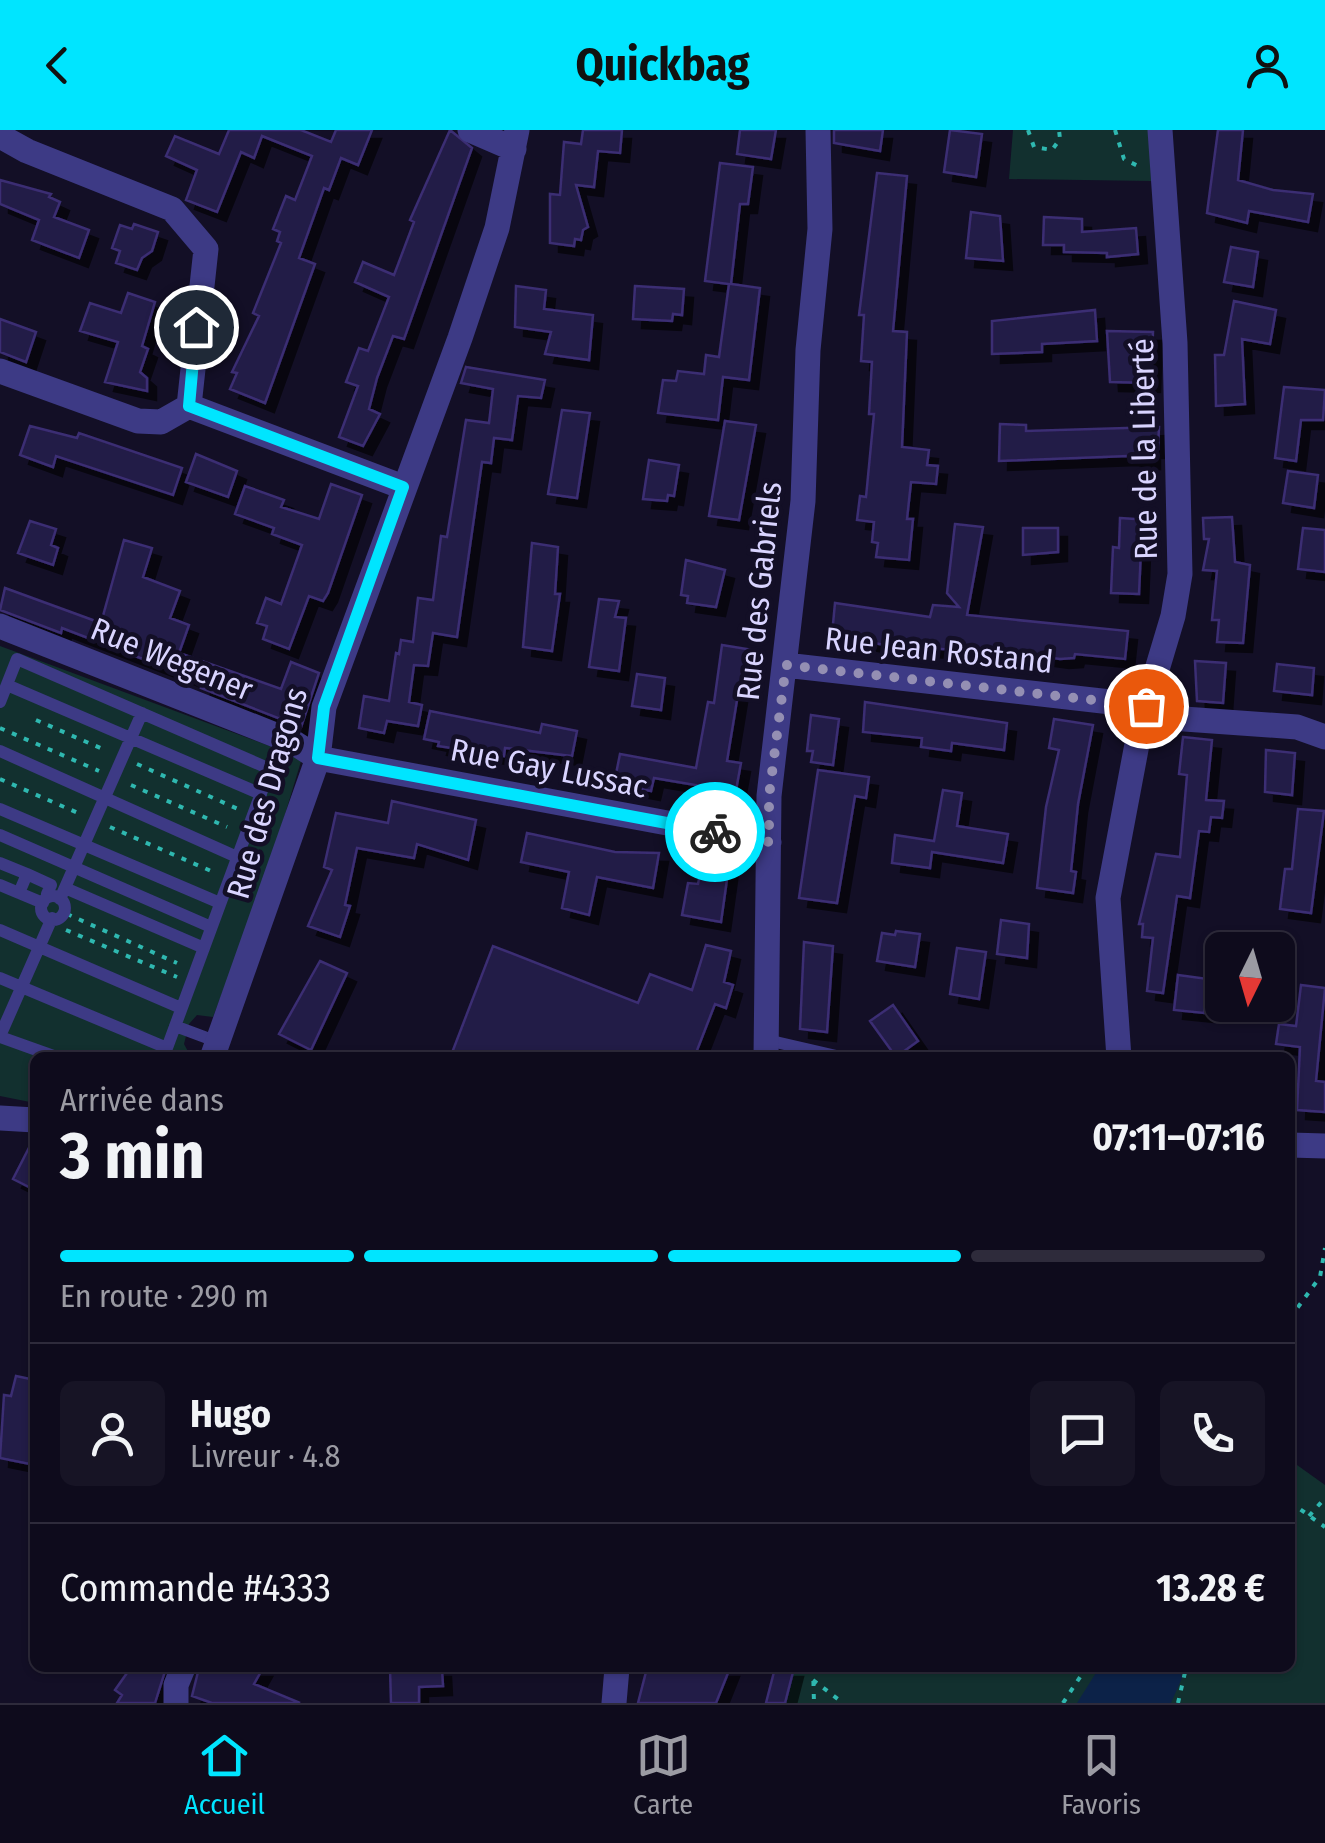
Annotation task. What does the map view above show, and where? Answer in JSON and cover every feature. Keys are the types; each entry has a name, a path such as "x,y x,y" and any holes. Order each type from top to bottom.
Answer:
{"street":[{"name":"Rue des Dragons","path":"215,1050 318,758 324,707 496,228 516,139 470,130"},
{"name":"Rue des Gabriels","path":"766,1049 769,796 802,502 808,350 820,229 818,130"},
{"name":"Rue de la Liberté","path":"1119,1052 1108,898 1144,711 1173,616 1182,521 1160,130"},
{"path":"0,136 27,152 172,209 206,250 189,406"},
{"path":"0,371 138,421 161,422 189,406"},
{"path":"189,406 403,487"},
{"name":"Rue Wegener","path":"0,626 293,742 318,758"},
{"name":"Rue Jean Rostand","path":"786,665 1144,711 1297,726 1325,737"},
{"name":"Rue Gay Lussac","path":"318,758 769,842"},
{"path":"0,1118 30,1120"},
{"path":"1295,1145 1325,1146"},
{"path":"176,1703 173,1698 182,1672"},
{"path":"614,1703 616,1672"}],"lane":[{"path":"0,702 17,659 270,768 166,1048 0,978"},
{"path":"7,685 261,794"},
{"path":"42,1052 0,1037 54,906 142,713"},
{"path":"0,752 237,857"},
{"path":"0,809 220,903"},
{"path":"0,834 212,927"},
{"path":"0,863 51,885 54,906"},
{"path":"19,893 28,874"},
{"path":"0,885 54,906 204,948"},
{"path":"0,930 182,1008"},
{"path":"175,1026 215,1050"},
{"path":"766,1049 792,1052"}],"path":[{"path":"1028,130 1034,147 1052,150 1060,139 1059,130"},
{"path":"1115,130 1124,159 1164,174"},
{"path":"0,779 229,879"},
{"path":"54,906 193,977"},
{"path":"54,906 193,977"},
{"path":"1295,1311 1320,1278 1325,1246"},
{"path":"1309,1516 1325,1498"},
{"path":"1295,1506 1325,1528"},
{"path":"813,1672 814,1703"},
{"path":"1062,1703 1083,1672"},
{"path":"1178,1703 1185,1672"},
{"path":"813,1680 843,1703"}],"green space":[{"path":"1013,130 1150,130 1151,181 1009,179"},
{"path":"0,646 302,758 264,884 213,1017 197,1015 189,1024 184,1044 188,1052 30,1052 30,1102 0,1096"},
{"path":"1295,1464 1325,1485 1325,1703 785,1703 793,1672 1295,1672"}],"water":[{"path":"1096,1672 1181,1672 1171,1703 1077,1703"}],"building":[{"path":"229,130 301,130 331,142 336,130 372,130 358,165 341,158 329,190 324,188 299,258 315,264 265,403 230,389 237,373 232,372 259,316 253,313 281,243 277,241 280,232 273,229 286,196 295,200 312,156 262,136 254,158 241,152 217,212 186,200 197,170 166,156 175,136 219,154"},
{"path":"450,130 472,148 404,339 393,336 377,378 369,409 380,414 363,446 339,437 358,386 346,382 359,348 368,351 389,297 355,282 363,262 394,275 414,222 410,220"},
{"path":"583,130 622,130 620,153 598,151 594,187 576,185 588,227 581,240 575,239 574,246 550,243 550,194 560,195 564,142 581,144"},
{"path":"740,130 776,130 771,159 737,154"},
{"path":"834,130 883,130 880,151 834,143"},
{"path":"950,130 982,134 976,177 944,172"},
{"path":"1218,130 1243,130 1238,180 1273,190 1313,194 1308,222 1249,211 1247,223 1207,213"},
{"path":"720,163 753,167 748,204 740,204 731,284 760,288 749,380 723,377 718,420 658,413 663,380 676,381 678,371 704,374 706,355 719,357 729,284 705,281"},
{"path":"877,173 907,176 893,331 907,332 902,447 929,450 927,465 938,466 936,484 911,482 907,519 913,519 909,560 876,557 878,543 872,542 874,522 857,520 860,496 866,497 874,414 869,414 872,362 861,361 864,315 859,315"},
{"path":"0,180 51,194 49,197 60,202 54,217 89,230 79,258 32,240 39,220 0,204"},
{"path":"971,212 1000,216 1003,261 966,258"},
{"path":"1044,217 1082,219 1082,232 1136,228 1138,254 1107,257 1107,253 1064,252 1064,245 1043,245"},
{"path":"134,224 158,232 152,251 142,258 137,270 116,263 120,251 112,248 120,225 132,229"},
{"path":"1231,247 1258,252 1253,287 1224,282"},
{"path":"516,286 546,290 544,309 593,315 589,360 545,354 551,332 515,327"},
{"path":"635,286 684,289 682,315 673,314 672,321 633,319"},
{"path":"128,293 155,302 142,346 148,349 140,372 147,378 147,391 105,382 118,342 80,331 90,303 121,313"},
{"path":"1234,301 1276,310 1270,344 1242,339 1245,404 1216,406 1215,355 1224,355"},
{"path":"1095,310 1097,341 1042,344 1042,352 992,354 992,321"},
{"path":"0,319 36,332 26,362 0,352"},
{"path":"1107,331 1153,332 1151,383 1110,382"},
{"path":"466,367 545,380 541,398 518,396 512,440 494,438 491,463 482,462 457,637 433,633 428,666 414,665 409,702 422,705 418,726 387,721 384,733 359,728 364,696 389,701 401,640 413,642 418,598 433,600 441,536 447,537 466,420 489,423 493,389 461,383"},
{"path":"1284,387 1325,390 1323,420 1301,420 1296,461 1275,458"},
{"path":"562,410 590,413 577,498 548,494"},
{"path":"725,421 756,425 739,520 709,516"},
{"path":"1000,424 1026,425 1026,431 1159,427 1158,449 1151,449 1151,460 1128,456 999,461"},
{"path":"30,426 77,438 79,433 182,468 173,495 56,456 53,467 20,455"},
{"path":"196,454 237,471 228,497 186,482"},
{"path":"649,460 679,465 674,496 668,495 667,501 643,499"},
{"path":"1288,471 1318,475 1314,508 1283,503"},
{"path":"331,484 362,495 328,593 323,601 309,596 289,649 263,639 267,626 257,623 266,598 281,604 302,545 272,534 274,528 235,514 245,486 284,500 281,507 319,519"},
{"path":"1232,517 1235,562 1250,565 1243,643 1217,642 1219,620 1212,620 1217,571 1203,570 1209,539 1204,539 1203,518"},
{"path":"1120,518 1150,520 1148,549 1141,549 1139,594 1111,593 1113,547 1119,548"},
{"path":"30,521 56,529 51,545 58,548 53,565 18,553"},
{"path":"955,524 983,527 967,615 1128,631 1125,659 1075,654 1074,658 1060,659 960,645 959,650 890,646 832,635 835,603 930,617 933,605 959,607 947,593"},
{"path":"1023,528 1058,528 1058,552 1023,555"},
{"path":"1303,528 1325,530 1325,572 1298,569"},
{"path":"124,540 152,548 143,577 180,591 170,618 189,625 179,653 281,689 291,662 319,673 301,727 201,688 203,682 62,628 61,633 0,610 5,588 101,623"},
{"path":"532,543 558,547 555,594 560,594 552,651 523,647"},
{"path":"686,560 725,570 716,607 687,603 688,596 681,595"},
{"path":"599,599 619,601 615,617 626,618 619,671 589,667"},
{"path":"722,645 753,650 748,689 739,688 727,761 741,763 734,801 705,796 707,787 654,778 651,791 614,784 620,754 696,768 708,702 714,703"},
{"path":"1195,661 1226,663 1223,703 1197,701"},
{"path":"1277,664 1314,668 1312,695 1274,691"},
{"path":"637,674 665,678 661,710 632,706"},
{"path":"865,702 1007,723 1004,750 952,743 951,751 921,747 922,738 863,732"},
{"path":"430,711 540,733 542,724 577,731 572,756 505,748 504,756 438,746 439,742 424,739"},
{"path":"811,715 839,719 833,765 811,762 813,751 807,751"},
{"path":"1054,719 1093,725 1078,804 1071,871 1076,872 1073,893 1037,888 1046,807 1059,750 1049,748"},
{"path":"1183,737 1212,740 1206,800 1224,801 1222,818 1211,817 1209,832 1199,831 1190,898 1177,896 1163,993 1147,991 1153,938 1142,937 1143,924 1139,924 1156,854 1180,857 1187,775 1179,774"},
{"path":"1266,750 1295,753 1292,795 1265,792"},
{"path":"818,770 869,777 866,798 855,796 837,903 799,898"},
{"path":"943,790 962,793 957,826 1008,834 1003,863 932,852 930,868 892,863 895,835 934,841"},
{"path":"392,801 476,820 468,860 417,844 414,858 357,848 345,905 350,906 340,937 308,926 332,870 324,867 336,813 388,823"},
{"path":"1298,809 1324,811 1311,913 1280,909 1285,869 1292,869"},
{"path":"527,833 615,852 659,853 653,888 597,877 589,915 562,908 569,872 521,862"},
{"path":"703,860 729,865 721,922 682,915 688,883 698,884"},
{"path":"1001,920 1029,924 1027,958 997,954"},
{"path":"896,931 920,934 915,967 877,961 882,933 895,935"},
{"path":"804,942 833,946 827,1032 800,1029"},
{"path":"706,945 731,951 724,982 733,985 726,1008 715,1004 696,1052 452,1052 493,946 638,1003 650,974 692,990"},
{"path":"957,948 986,952 979,999 950,994"},
{"path":"320,961 347,973 311,1050 279,1034"},
{"path":"1178,975 1205,979 1204,1013 1174,1010"},
{"path":"1301,985 1325,988 1316,1081 1325,1082 1325,1112 1297,1110 1300,1047 1276,1044 1279,1024 1296,1026"},
{"path":"893,1005 918,1041 903,1052 892,1052 870,1021"},
{"path":"30,1146 30,1188 13,1179"},
{"path":"16,1376 30,1379 30,1464 0,1458 4,1395 11,1396"},
{"path":"165,1672 155,1703 117,1703 122,1695 115,1690 127,1673"},
{"path":"198,1672 261,1672 254,1684 300,1703 212,1703 192,1696"},
{"path":"390,1672 442,1672 443,1686 419,1687 419,1703 391,1703"},
{"path":"646,1672 728,1672 716,1703 638,1703"},
{"path":"774,1672 793,1672 785,1703 766,1703"}],"way so far":[{"path":"715,832 769,842 769,796 786,665 1146,706"}],"route":[{"path":"196,327 189,406 403,487 324,707 318,758 715,832"}]}
